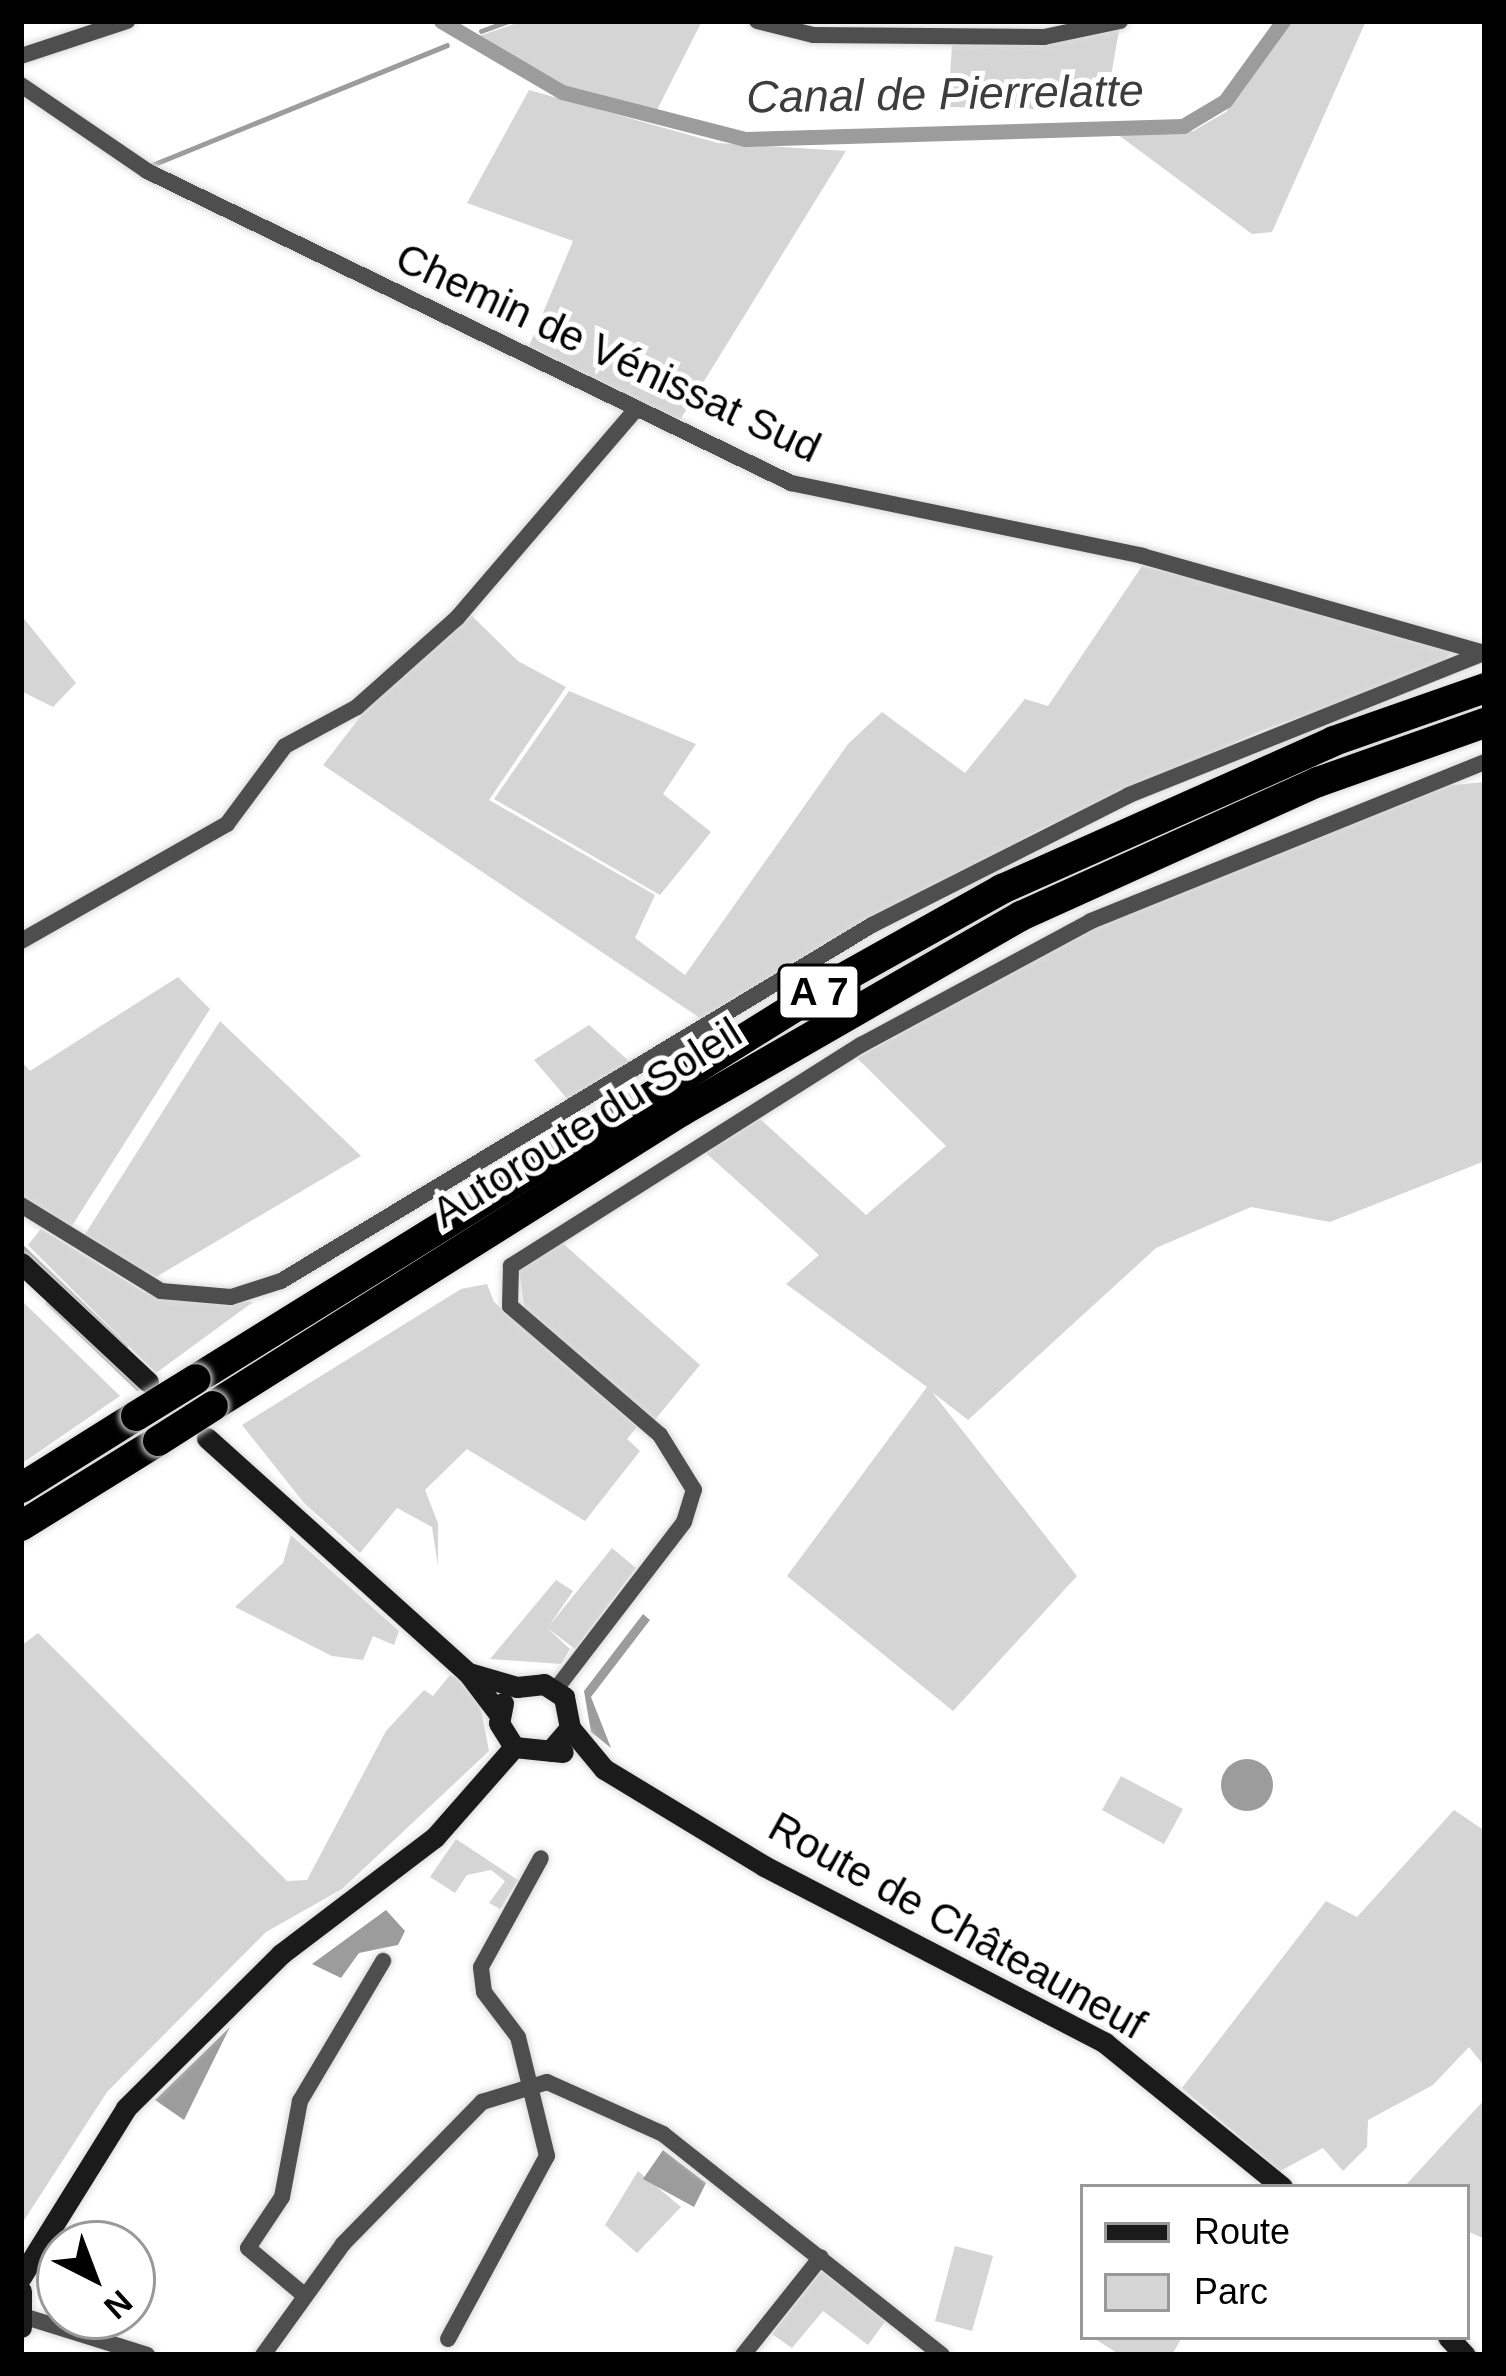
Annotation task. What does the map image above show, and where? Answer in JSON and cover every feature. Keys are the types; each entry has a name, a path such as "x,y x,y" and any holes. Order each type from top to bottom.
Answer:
{"highway":[{"name":"Autoroute du Soleil","path":"21,1488 1002,889 1334,741 1485,688"},
{"name":"Autoroute du Soleil","path":"21,1526 682,1111 1021,916 1318,782 1485,723"}],"main road":[{"path":"21,1263 148,1382"},
{"path":"207,1438 468,1673 500,1714 514,1748"},
{"path":"468,1673 518,1687 556,1689 582,1752 514,1748"},
{"path":"500,1714 518,1687"},
{"path":"550,1751 570,1728"},
{"path":"21,2277 126,2108 281,1954 435,1837 514,1748"},
{"name":"Route de Châteauneuf","path":"582,1752 764,1866 1105,2043 1278,2184"},
{"path":"21,2291 23,2322"}],"street":[{"path":"21,56 127,21"},
{"path":"757,21 813,35 1044,38 1120,21"},
{"name":"Chemin de Vénissat Sud","path":"21,85 147,171 633,413 791,483 1142,556 1484,654"},
{"path":"21,941 227,824 285,746 357,707 457,618 633,413"},
{"path":"21,1205 161,1291 231,1297 281,1281 872,925 1129,795 1484,654"},
{"path":"556,1689 684,1522 694,1490 660,1435 510,1306 511,1266 862,1045 1091,921 1485,762"},
{"path":"448,2338 548,2156 531,2082 481,1967 541,1858"},
{"path":"304,2295 248,2248 282,2197 300,2101 383,1961"},
{"path":"263,2355 304,2295 482,2102 531,2082 568,2084 663,2134 942,2355"},
{"path":"743,2355 821,2257"},
{"path":"23,2322 147,2355"}],"green space":[{"path":"523,21 702,21 657,110 563,88 479,36"},
{"path":"1289,21 1366,21 1272,232 1252,234 1117,134 1193,131 1226,112"},
{"path":"1119,30 1105,111 948,107 952,45"},
{"path":"529,90 718,143 846,151 680,420 527,351 573,241 467,203"},
{"path":"1142,566 1457,644 1439,668 1263,730 1041,829 700,1018 323,765 381,690 470,614 518,661 566,687 489,800 655,895 635,938 685,975 848,744 882,712 965,773 1025,699 1048,706"},
{"path":"21,615 76,683 53,707 21,691"},
{"path":"569,691 696,744 663,794 711,832 660,895 494,799"},
{"path":"1485,782 1485,1161 1330,1222 1251,1207 1156,1248 968,1420 932,1392 1077,1576 953,1711 787,1576 927,1387 786,1284 819,1255 706,1153 760,1119 866,1215 946,1146 857,1058 1094,926 1432,787"},
{"path":"178,977 210,1009 68,1232 21,1195 21,1061 30,1071"},
{"path":"220,1021 361,1156 156,1277 82,1239"},
{"path":"589,1025 631,1063 570,1102 534,1060"},
{"path":"41,1229 144,1292 253,1302 156,1373 28,1245"},
{"path":"559,1240 700,1365 653,1422 524,1307 519,1270"},
{"path":"487,1284 494,1302 637,1427 627,1439 640,1451 585,1521 467,1449 425,1490 438,1523 438,1566 432,1527 397,1508 360,1553 304,1503 242,1425 461,1289"},
{"path":"21,1300 120,1396 21,1464"},
{"path":"291,1535 399,1631 394,1645 373,1636 363,1660 332,1656 235,1607 283,1563"},
{"path":"612,1548 636,1568 575,1649 546,1627 570,1649 561,1664 490,1659 556,1580 573,1591 549,1626"},
{"path":"38,1633 287,1881 307,1880 386,1731 424,1690 433,1696 450,1675 461,1680 480,1704 489,1751 342,1889 266,1932 107,2092 21,2225 21,1646"},
{"path":"1121,1776 1183,1809 1164,1844 1102,1810"},
{"path":"1454,1810 1485,1831 1485,2067 1469,2047 1433,2085 1368,2120 1367,2147 1343,2171 1323,2148 1280,2171 1182,2088 1326,1901 1357,1917"},
{"path":"456,1839 518,1880 500,1909 489,1903 505,1881 491,1870 467,1875 455,1893 430,1877"},
{"path":"1485,2099 1485,2239 1470,2232 1470,2184 1407,2184"},
{"path":"638,2171 681,2207 637,2253 605,2225"},
{"path":"955,2246 993,2256 972,2331 935,2321"},
{"path":"821,2271 887,2319 868,2345 823,2311 792,2348 772,2334"},
{"path":"1097,2340 1180,2340 1172,2355 1120,2355"}],"shaded area":[{"path":"643,1614 650,1620 591,1697 611,1748 591,1732 584,1691"},
{"path":"1247,1759 1266,1766 1273,1785 1266,1804 1247,1811 1228,1804 1221,1785 1228,1766"},
{"path":"386,1910 405,1931 398,1945 359,1953 341,1978 312,1964"},
{"path":"230,2027 184,2120 155,2100"},
{"path":"663,2150 706,2183 694,2207 643,2179"}],"waterway":[{"name":"Canal de Pierrelatte","path":"441,21 562,92 745,139 1183,126 1225,101 1283,21"},
{"path":"481,31 509,21"},
{"path":"152,165 447,45"},
{"path":"21,1246 125,1346"},
{"path":"48,1302 138,1388"}]}
